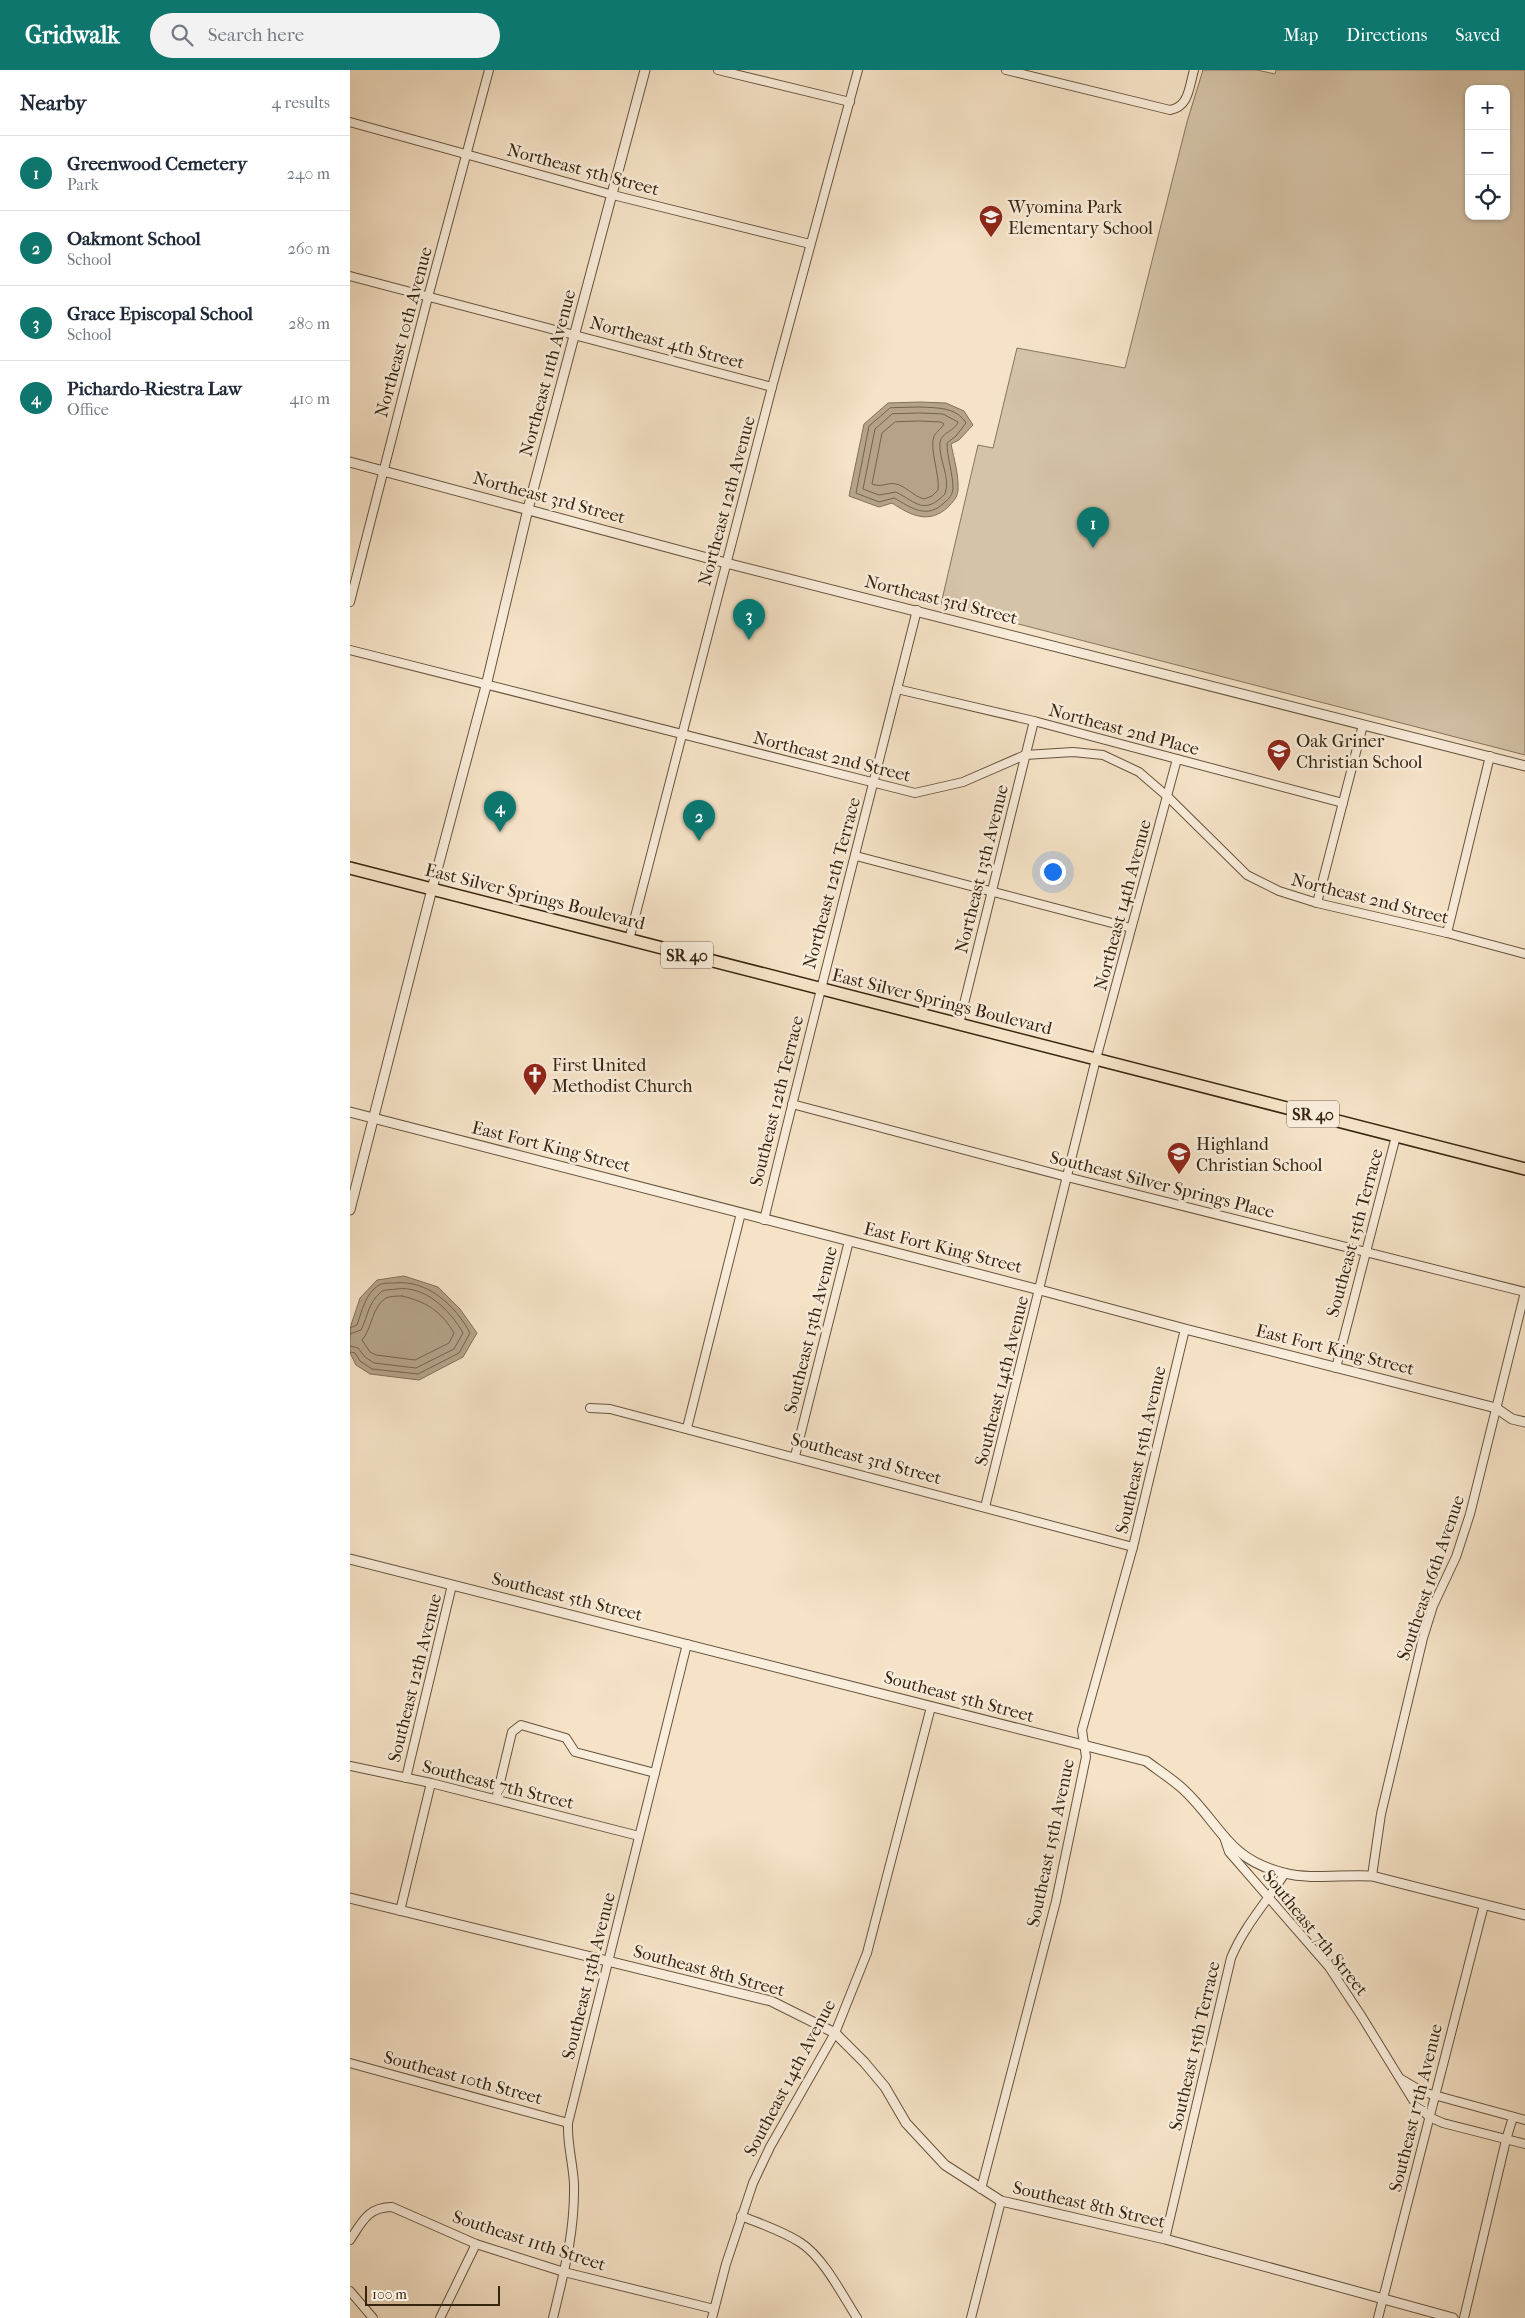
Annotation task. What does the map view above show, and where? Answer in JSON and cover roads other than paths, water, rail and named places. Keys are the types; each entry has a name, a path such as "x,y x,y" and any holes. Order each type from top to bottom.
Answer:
{"main road":[{"name":"East Silver Springs Boulevard","path":"350,868 1525,1169"}],"street":[{"name":"Northeast 10th Avenue","path":"350,602 428,296 489,70"},
{"name":"Northeast 11th Avenue","path":"350,1210 375,1118 432,888 486,686 528,509 576,335 645,70"},
{"path":"718,70 850,102"},
{"name":"Northeast 12th Avenue","path":"629,940 772,387 858,70"},
{"path":"1006,70 1165,109 1179,108 1185,102 1194,70"},
{"name":"Northeast 5th Street","path":"350,122 613,195 810,244"},
{"name":"Northeast 4th Street","path":"350,276 772,387"},
{"name":"Northeast 3rd Street","path":"350,462 726,563 1525,766"},
{"name":"Northeast 12th Terrace","path":"820,988 856,856 917,610"},
{"name":"Northeast 2nd Street","path":"350,650 486,686 915,793 963,782 1025,755 1072,752 1099,755 1139,772 1168,797 1247,875 1279,891 1317,903 1446,933 1525,954"},
{"name":"Northeast 2nd Place","path":"897,689 1034,721 1343,803"},
{"name":"Northeast 13th Avenue","path":"959,1024 1034,721"},
{"path":"1317,903 1363,725"},
{"path":"1099,755 1103,739"},
{"path":"1446,933 1490,756"},
{"name":"Northeast 14th Avenue","path":"1096,1059 1168,797 1176,759"},
{"path":"856,856 992,890 1131,928"},
{"name":"Southeast 12th Terrace","path":"764,1220 820,988"},
{"name":"Southeast 14th Avenue","path":"985,1507 1096,1059"},
{"name":"Southeast Silver Springs Place","path":"792,1104 1068,1177 1525,1292"},
{"name":"East Fort King Street","path":"350,1112 1496,1408 1512,1419 1525,1422"},
{"name":"Southeast 15th Terrace","path":"1336,1368 1396,1136"},
{"path":"687,1428 741,1213"},
{"name":"Southeast 13th Avenue","path":"795,1456 848,1241"},
{"name":"Southeast 16th Avenue","path":"1372,1876 1381,1814 1424,1638 1434,1606 1456,1557 1470,1514 1525,1292"},
{"name":"Southeast 15th Avenue","path":"982,2189 1056,1901 1080,1790 1086,1747 1082,1730 1133,1547 1185,1329"},
{"name":"Southeast 3rd Street","path":"590,1408 610,1409 687,1428 1133,1547"},
{"name":"Southeast 5th Street","path":"350,1559 1146,1761 1183,1789 1236,1851 1258,1865 1285,1873 1311,1876 1347,1874 1372,1876 1525,1915"},
{"name":"Southeast 12th Avenue","path":"406,1778 452,1586"},
{"name":"Southeast 13th Avenue","path":"553,2318 573,2233 574,2183 567,2141 568,2123 687,1644"},
{"name":"Southeast 14th Avenue","path":"712,2318 741,2216 770,2147 835,2033 867,1953 931,1706"},
{"path":"496,1799 512,1732 521,1725 566,1738 575,1752 655,1773"},
{"name":"Southeast 7th Street","path":"350,1766 431,1783 639,1836"},
{"path":"400,1911 431,1783"},
{"name":"Southeast 7th Street","path":"1223,1836 1229,1852 1328,1968 1362,2017 1413,2100 1428,2117 1443,2123 1525,2144"},
{"name":"Southeast 15th Terrace","path":"1164,2240 1231,1958 1246,1927 1269,1898 1285,1873"},
{"name":"Southeast 8th Street","path":"350,1898 771,2001 835,2033 864,2062 885,2087 906,2122 945,2165 1001,2200 1164,2240 1453,2318"},
{"name":"Southeast 17th Avenue","path":"1378,2318 1428,2117 1484,1905"},
{"name":"Southeast 10th Street","path":"350,2063 568,2123"},
{"name":"Southeast 7th Street","path":"1398,2077 1416,2089 1525,2120"},
{"path":"1464,2318 1513,2117"},
{"path":"971,2318 1001,2200"},
{"name":"Southeast 11th Street","path":"350,2240 365,2217 379,2207 392,2207 476,2244 564,2272 714,2309"},
{"path":"741,2216 777,2230 803,2244 829,2273 857,2318"},
{"path":"440,2318 476,2244"},
{"path":"350,2290 373,2318"}],"water":[{"path":"888,403 946,403 964,411 973,425 959,440 951,444 958,479 958,491 954,500 941,512 927,517 913,514 892,503 879,507 849,496 864,424"},
{"path":"404,1276 438,1287 460,1309 477,1333 463,1357 419,1380 370,1374 356,1365 350,1353 351,1325 360,1298 377,1280"}],"place":[{"name":"Wyomina Park Elementary School","path":"991,238"},
{"name":"Greenwood Cemetery","path":"1093,548"},
{"name":"Grace Episcopal School","path":"749,640"},
{"name":"Oak Griner Christian School","path":"1279,772"},
{"name":"Pichardo-Riestra Law","path":"500,832"},
{"name":"Oakmont School","path":"699,841"},
{"name":"First United Methodist Church","path":"535,1096"},
{"name":"Highland Christian School","path":"1179,1175"}]}
